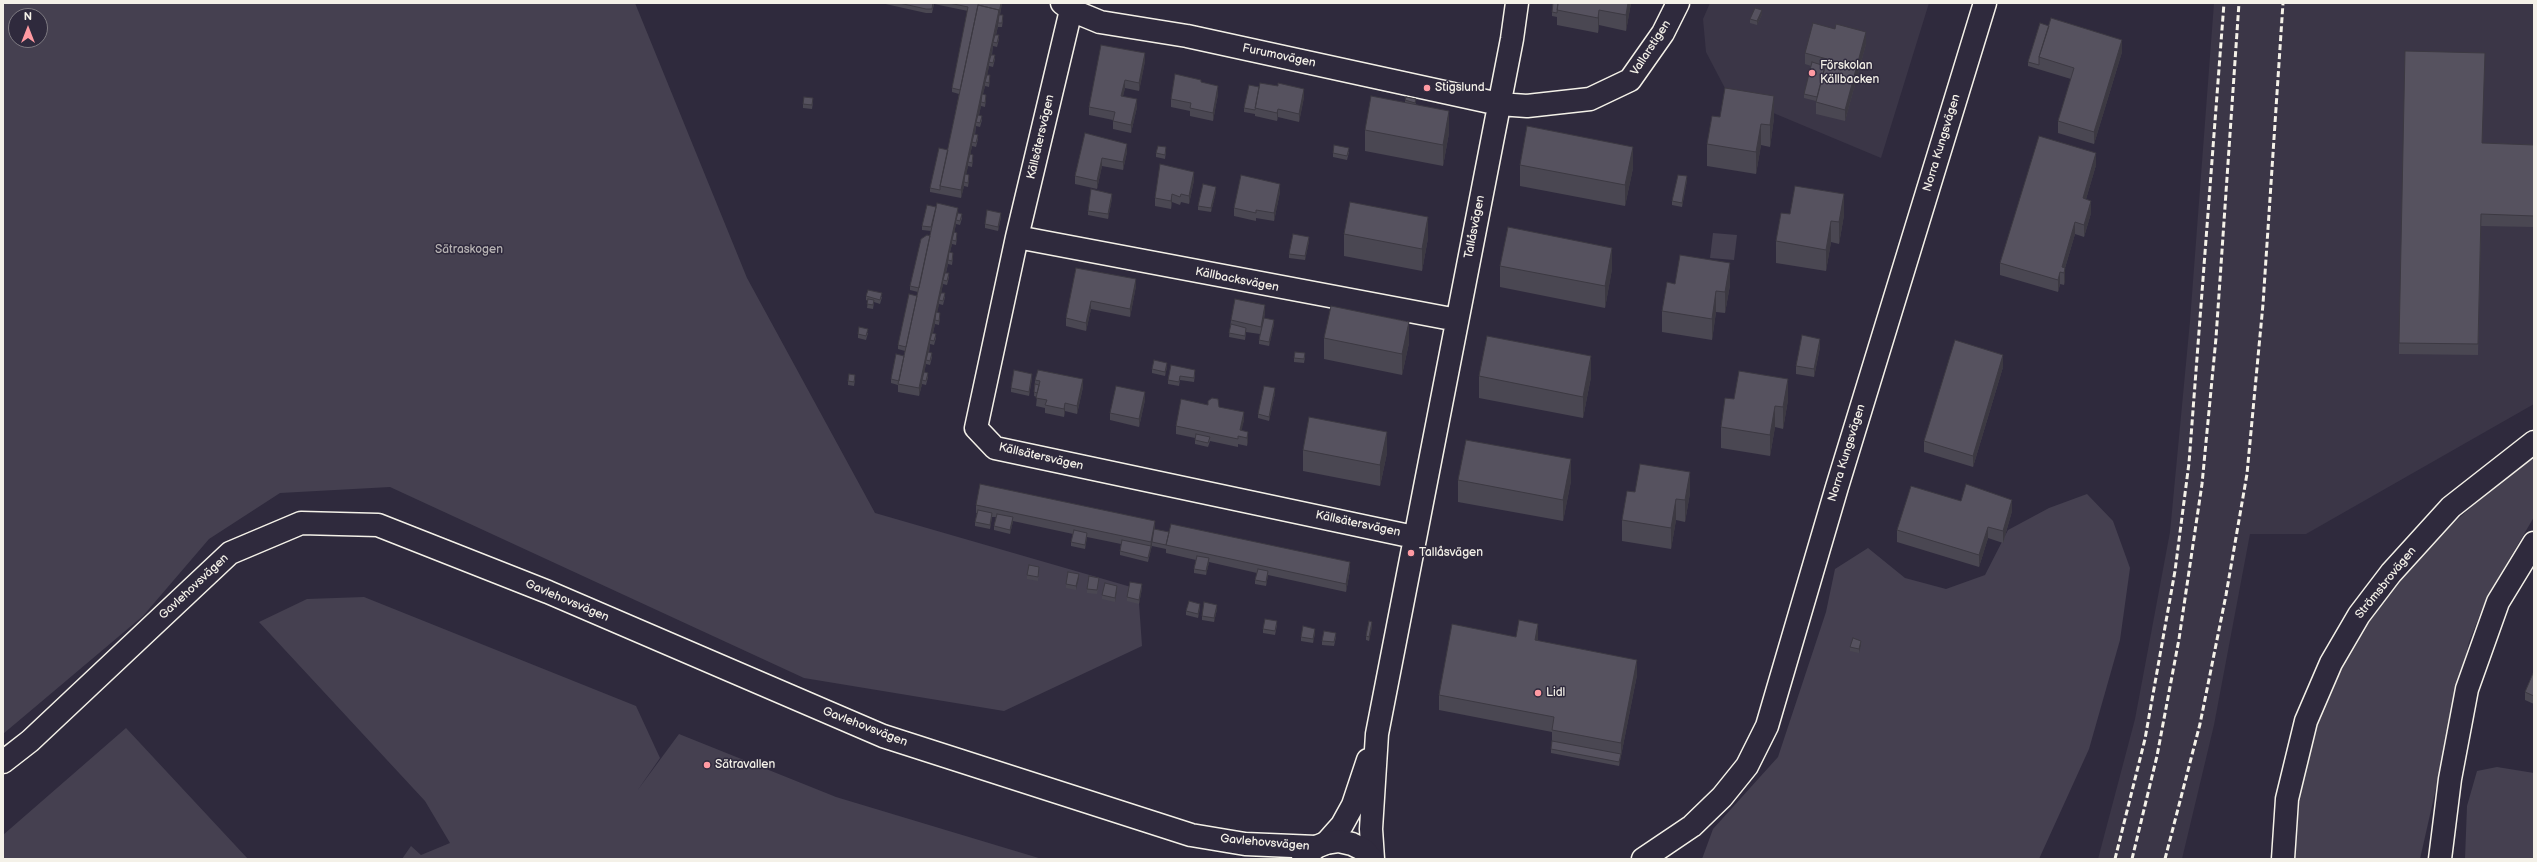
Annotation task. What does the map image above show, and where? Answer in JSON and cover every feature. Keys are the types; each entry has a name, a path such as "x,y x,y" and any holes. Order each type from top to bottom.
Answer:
{"street":[{"name":"Tallåsvägen","path":"1373,859 1371,829 1377,734 1499,104 1517,3"},
{"name":"Vallarstigen","path":"1499,104 1527,106 1590,99 1630,80 1663,33 1678,3"},
{"name":"Norra Kungsvägen","path":"1643,859 1692,826 1722,797 1747,766 1767,726 1837,486 1985,3"},
{"name":"Furumovägen","path":"1066,7 1100,22 1187,36 1499,104"},
{"name":"Källsätersvägen","path":"1066,7 976,428 995,448 1414,537"},
{"name":"Källbacksvägen","path":"1017,237 1457,320"},
{"name":"Strömsbrovägen","path":"2283,859 2287,799 2306,721 2331,663 2359,615 2391,573 2451,507 2534,442"},
{"name":"Gavlehovsvägen","path":"3,762 30,741 230,553 301,523 378,525 548,592 883,736 1191,834 1245,844 1315,850"},
{"path":"2440,859 2450,779 2467,690 2498,602 2534,544"},
{"name":"Tallåsvägen","path":"1315,850 1342,825 1353,805 1377,734"},
{"name":"Gavlehovsvägen","path":"1191,834 1236,859"},
{"name":"Tallåsvägen","path":"1315,850 1339,841 1352,844 1364,850 1373,859"}],"shaded area":[{"name":"Förskolan Källbacken","path":"1710,3 1929,3 1881,158 1728,94 1706,52 1703,19"},
{"path":"2214,3 2534,3 2534,404 2306,534 2250,534 2214,725 2182,859 2098,859 2135,719 2170,532 2190,321"}],"green space":[{"name":"Sätraskogen","path":"3,3 635,3 747,278 875,513 1138,589 1142,646 1004,711 804,678 390,487 280,493 209,539 143,616 3,734"},
{"path":"1713,233 1737,235 1734,260 1710,258"},
{"path":"2534,458 2534,517 2487,597 2469,642 2420,859 2293,859 2296,815 2307,749 2341,658 2406,573 2449,527 2495,486"},
{"path":"2087,494 2113,521 2130,568 2120,640 2089,749 2039,859 1702,859 1713,829 1778,757 1826,612 1835,569 1868,548 1905,578 1946,589 1985,575 2008,530 2049,508"},
{"path":"364,597 636,706 660,758 637,791 679,734 836,797 1042,859 402,859 411,846 421,855 450,843 425,801 259,622 307,599"},
{"path":"126,728 248,859 3,859 3,835"},
{"path":"2497,767 2534,773 2534,859 2465,859 2467,806 2477,771"}],"building":[{"path":"899,3 933,3 932,9 926,9"},
{"path":"949,3 1001,3 999,13 999,10 978,5 960,90 952,88 968,7"},
{"path":"1553,3 1558,3 1557,13 1552,12"},
{"path":"1558,3 1628,3 1626,15 1599,10 1598,18 1557,10"},
{"path":"978,5 999,10 961,190 940,186"},
{"path":"1755,8 1762,10 1757,21 1750,19"},
{"path":"999,15 1003,15 1002,23 998,23"},
{"path":"2051,18 2122,40 2094,132 2058,121 2074,68 2039,57"},
{"path":"1813,23 1835,29 1836,24 1866,32 1845,110 1816,102 1827,59 1805,53"},
{"path":"2040,23 2049,26 2039,57 2039,65 2028,62"},
{"path":"995,35 999,35 997,43 993,42"},
{"path":"1101,45 1145,53 1139,83 1125,80 1121,96 1137,99 1131,125 1113,121 1115,112 1089,107"},
{"path":"2405,51 2485,53 2482,143 2534,145 2534,216 2481,214 2478,344 2399,343"},
{"path":"991,55 995,55 993,63 989,62"},
{"path":"1812,62 1825,66 1817,97 1804,94"},
{"path":"1175,74 1201,80 1201,82 1218,86 1213,113 1190,108 1191,103 1171,99"},
{"path":"987,75 990,75 989,83 985,82"},
{"path":"1260,83 1278,86 1278,83 1304,89 1299,114 1278,109 1277,113 1255,108"},
{"path":"1249,85 1259,87 1255,110 1244,108"},
{"path":"1725,88 1774,96 1770,125 1761,124 1756,152 1707,144 1712,116 1720,117"},
{"path":"982,94 986,95 985,103 981,102"},
{"path":"1371,96 1449,111 1443,145 1365,130"},
{"path":"804,97 813,98 812,105 803,104"},
{"path":"1406,97 1416,99 1415,103 1405,100"},
{"path":"978,115 982,116 980,123 976,122"},
{"path":"1527,126 1633,147 1625,185 1520,165"},
{"path":"1085,133 1127,144 1123,162 1102,158 1097,181 1075,176"},
{"path":"974,134 978,135 976,143 972,142"},
{"path":"2039,136 2096,153 2083,198 2091,201 2084,225 2075,222 2062,267 2065,268 2064,273 2060,272 2058,280 2000,263"},
{"path":"1334,145 1349,148 1347,156 1333,153"},
{"path":"1158,146 1166,147 1165,155 1156,153"},
{"path":"939,148 948,150 940,190 930,188"},
{"path":"970,154 973,155 972,163 968,162"},
{"path":"1160,164 1194,172 1189,196 1181,194 1180,197 1172,194 1171,201 1155,198"},
{"path":"965,174 969,175 968,183 964,182"},
{"path":"1241,175 1280,184 1274,213 1256,210 1256,213 1234,208"},
{"path":"1678,175 1687,176 1682,203 1672,201"},
{"path":"1203,184 1216,187 1211,208 1198,206"},
{"path":"1795,186 1844,194 1839,222 1831,221 1826,250 1776,241 1781,213 1790,214"},
{"path":"1091,189 1112,194 1108,214 1088,211"},
{"path":"1350,202 1428,217 1422,249 1344,234"},
{"path":"937,203 958,208 919,388 898,384"},
{"path":"927,205 936,207 931,227 922,226"},
{"path":"987,210 1001,213 998,227 985,224"},
{"path":"958,213 962,214 960,221 956,220"},
{"path":"1508,227 1612,248 1605,286 1500,266"},
{"path":"954,232 957,233 956,241 952,240"},
{"path":"1293,234 1309,237 1305,256 1289,254"},
{"path":"927,235 930,236 919,288 910,286 921,239"},
{"path":"949,252 953,253 952,261 948,260"},
{"path":"1680,255 1730,263 1725,292 1716,291 1712,319 1662,311 1667,282 1675,284"},
{"path":"1076,268 1136,279 1130,309 1091,301 1086,323 1066,318"},
{"path":"945,273 949,273 947,281 943,280"},
{"path":"868,290 882,293 880,300 866,296"},
{"path":"941,293 945,293 943,301 939,300"},
{"path":"909,294 917,296 906,347 898,345"},
{"path":"868,299 874,300 873,305 867,304"},
{"path":"1235,299 1265,305 1261,327 1231,320"},
{"path":"1331,306 1409,322 1402,354 1324,338"},
{"path":"936,312 940,313 939,321 935,320"},
{"path":"1264,318 1274,320 1269,342 1259,340"},
{"path":"1231,324 1246,328 1245,336 1229,333"},
{"path":"859,327 868,329 866,336 858,334"},
{"path":"932,333 936,334 934,341 930,340"},
{"path":"1802,335 1820,339 1814,369 1796,366"},
{"path":"1487,336 1591,356 1583,397 1479,376"},
{"path":"1955,340 2003,355 1973,456 1924,441"},
{"path":"928,352 932,353 930,361 926,360"},
{"path":"1295,352 1305,353 1304,359 1294,358"},
{"path":"896,354 904,356 899,381 891,379"},
{"path":"1154,360 1167,363 1165,372 1152,369"},
{"path":"1171,365 1195,370 1194,378 1180,376 1179,382 1168,380"},
{"path":"1014,370 1032,374 1029,392 1011,388"},
{"path":"1038,370 1083,379 1077,406 1065,403 1064,409 1045,405 1047,400 1036,398 1040,381 1035,380"},
{"path":"1739,371 1788,379 1783,407 1775,406 1770,435 1721,427 1725,398 1734,399"},
{"path":"924,372 928,373 926,381 922,380"},
{"path":"849,374 855,375 854,382 848,381"},
{"path":"1035,384 1039,385 1037,393 1034,392"},
{"path":"1116,386 1145,392 1139,419 1110,413"},
{"path":"1264,386 1275,388 1269,417 1258,414"},
{"path":"1212,398 1218,399 1219,407 1244,412 1240,430 1248,432 1247,438 1238,436 1238,439 1176,426 1181,399 1208,405 1208,401"},
{"path":"1309,417 1387,432 1380,465 1303,450"},
{"path":"1196,434 1210,437 1208,443 1195,440"},
{"path":"1466,440 1571,459 1563,500 1458,480"},
{"path":"1640,464 1690,472 1685,500 1676,499 1671,528 1622,520 1627,491 1635,492"},
{"path":"980,484 1155,521 1151,542 976,505"},
{"path":"1966,484 2012,500 2003,531 1988,527 1979,555 1897,530 1911,486 1961,501"},
{"path":"978,510 992,513 990,525 975,522"},
{"path":"997,514 1013,517 1010,530 994,526"},
{"path":"1171,524 1350,562 1346,584 1166,545"},
{"path":"1154,529 1169,532 1166,545 1152,542"},
{"path":"1074,530 1087,533 1085,545 1071,542"},
{"path":"1122,540 1151,546 1148,558 1120,551"},
{"path":"1197,556 1209,558 1206,571 1194,569"},
{"path":"1029,565 1039,567 1038,577 1027,575"},
{"path":"1258,569 1268,571 1266,582 1255,580"},
{"path":"1068,572 1079,574 1076,586 1066,584"},
{"path":"1089,576 1099,578 1097,590 1087,589"},
{"path":"1130,582 1142,584 1139,600 1127,597"},
{"path":"1105,583 1117,586 1115,598 1102,595"},
{"path":"1189,601 1200,604 1198,614 1186,611"},
{"path":"1204,602 1217,605 1214,618 1202,616"},
{"path":"1265,619 1277,621 1275,631 1263,629"},
{"name":"Lidl","path":"1519,620 1538,624 1535,640 1637,660 1621,743 1552,730 1554,717 1439,695 1452,624 1516,637"},
{"path":"1369,621 1372,622 1369,637 1366,636"},
{"path":"1303,626 1315,629 1313,639 1301,637"},
{"path":"1324,631 1336,633 1334,642 1322,641"},
{"path":"1853,638 1861,641 1859,649 1850,647"},
{"path":"2534,671 2534,696 2525,692"},
{"path":"1552,741 1621,754 1619,762 1551,749"}],"railway":[{"path":"2115,859 2145,739 2175,571 2189,463 2224,3"},
{"path":"2132,859 2157,756 2179,639 2202,484 2216,338 2239,3"},
{"path":"2165,859 2200,724 2226,595 2247,474 2263,304 2283,3"}],"place":[{"name":"Förskolan Källbacken","path":"1812,73"},
{"name":"Stigslund","path":"1427,88"},
{"name":"Tallåsvägen","path":"1411,553"},
{"name":"Lidl","path":"1538,693"},
{"name":"Sätravallen","path":"707,765"}]}
